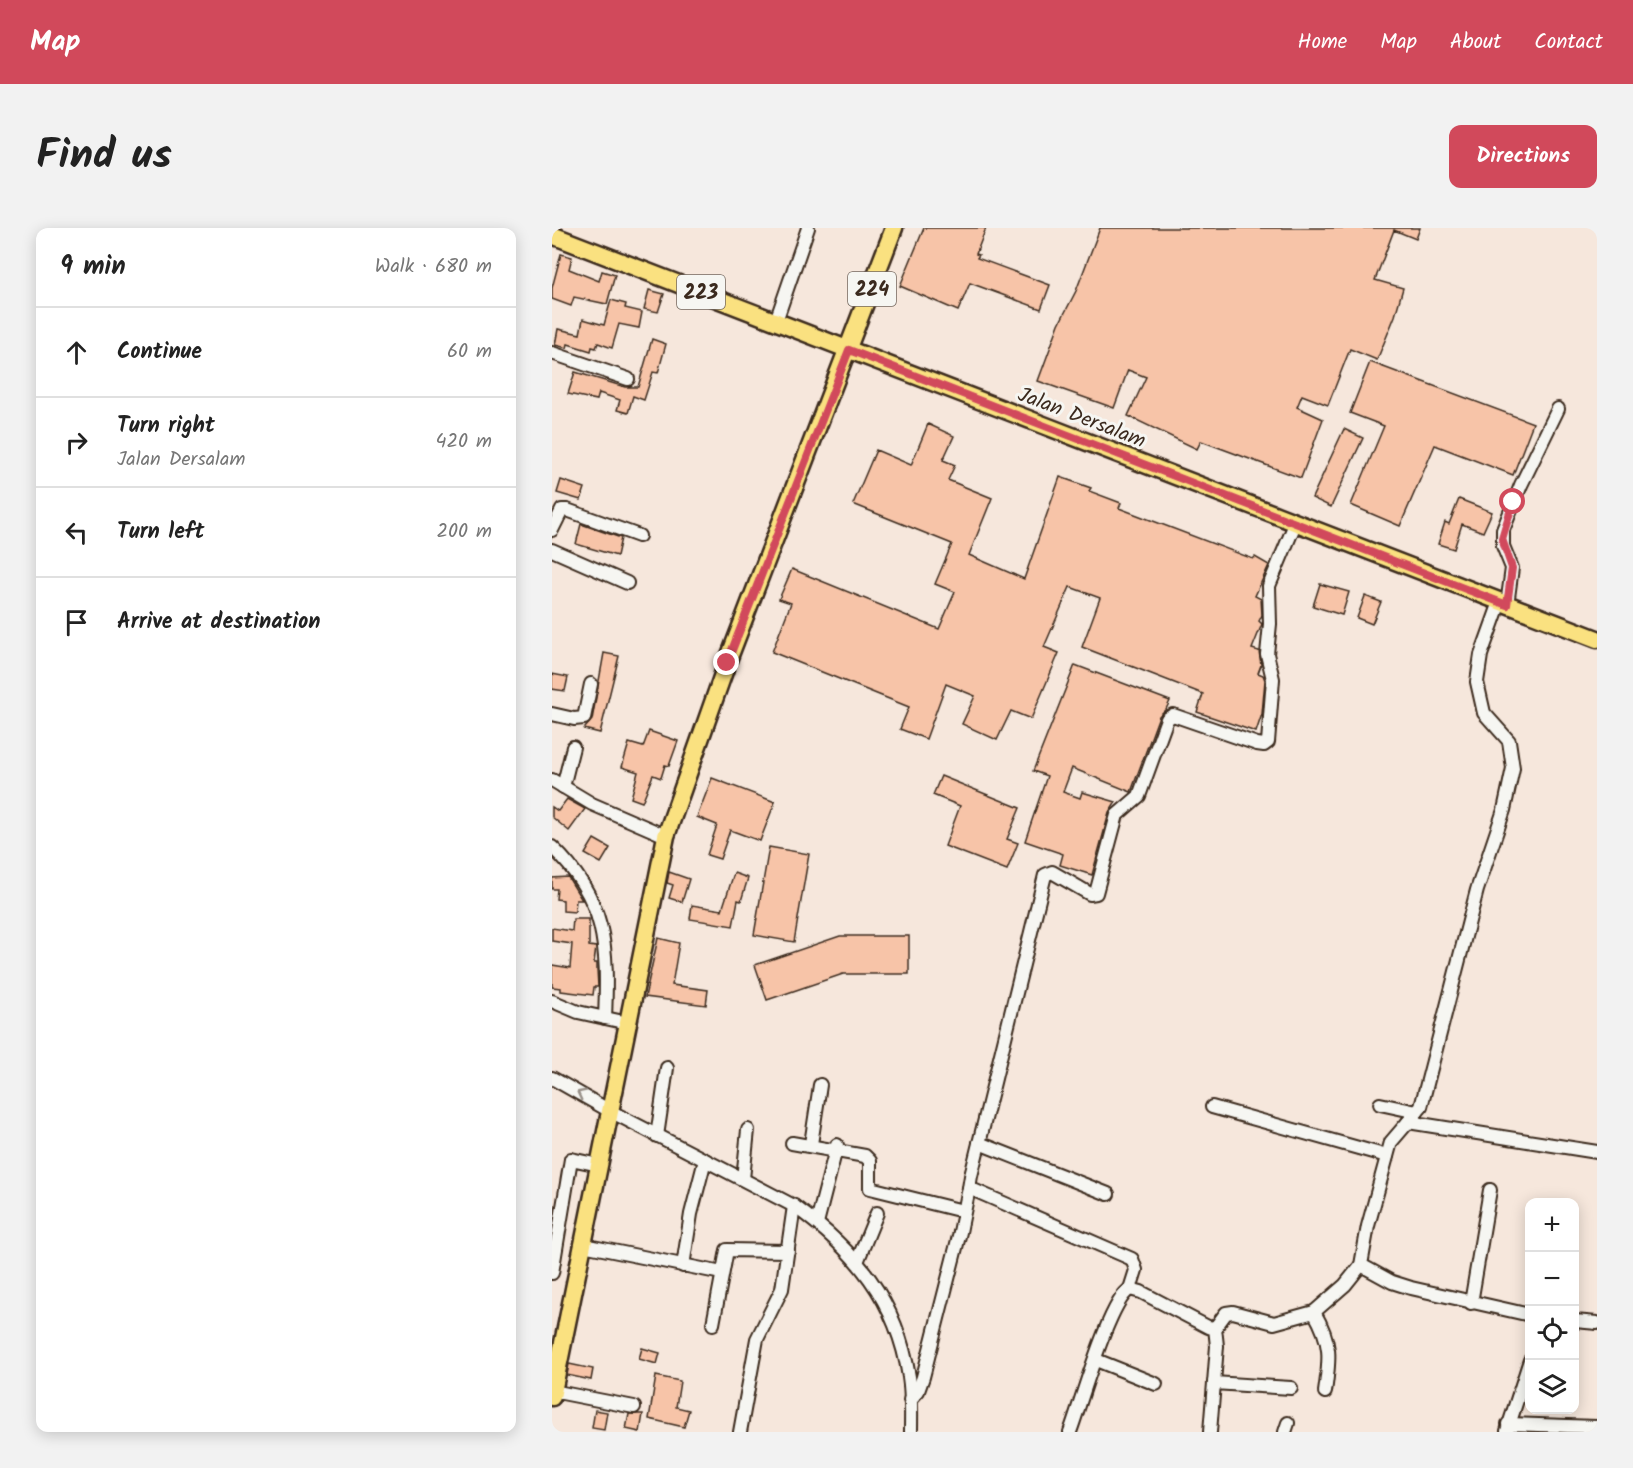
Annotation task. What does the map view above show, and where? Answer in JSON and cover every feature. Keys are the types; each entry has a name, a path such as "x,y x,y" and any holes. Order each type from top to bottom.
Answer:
{"main road":[{"name":"224","path":"849,350 894,228"},
{"name":"Jalan Dersalam","path":"552,235 1597,639"},
{"path":"552,1394 666,836 727,663 849,350"}],"street":[{"path":"776,321 808,228"},
{"path":"552,353 628,379"},
{"path":"1215,1328 1226,1314 1233,1312 1274,1323 1314,1312 1345,1285 1361,1265 1368,1226 1391,1142 1421,1107 1477,890 1504,810 1513,768 1509,741 1484,713 1477,682 1481,655 1504,603 1512,568 1503,546 1503,530 1521,485 1558,409"},
{"path":"552,530 562,510 567,510 639,536"},
{"path":"910,1400 918,1391 923,1377 1045,875 1052,872 1090,894 1096,893 1117,815 1139,796 1169,717 1176,714 1257,744 1268,743 1273,679 1267,654 1270,624 1269,586 1295,524"},
{"path":"552,550 574,562 627,584"},
{"path":"552,714 577,720 584,718 591,684"},
{"path":"573,747 557,783 592,804 666,836"},
{"path":"552,847 580,879 601,925 607,967 605,1018"},
{"path":"552,1001 628,1023"},
{"path":"657,1136 667,1068"},
{"path":"552,1078 609,1111 794,1206 817,1223 857,1262 877,1286 897,1329 909,1378 911,1432"},
{"path":"811,1144 820,1085"},
{"path":"1380,1104 1416,1112"},
{"path":"1212,1107 1387,1156"},
{"path":"1408,1122 1597,1152"},
{"path":"742,1179 748,1130"},
{"path":"792,1143 837,1148 869,1159 868,1184 872,1189 963,1211"},
{"path":"979,1143 1108,1194"},
{"path":"817,1223 837,1148"},
{"path":"552,1274 554,1247 571,1159 599,1165"},
{"path":"683,1266 691,1214 705,1160"},
{"path":"969,1188 1132,1259 1136,1270 1130,1288 1124,1292 1113,1311 1070,1432"},
{"path":"1472,1303 1490,1190"},
{"path":"740,1432 757,1339 782,1288 794,1206"},
{"path":"857,1262 877,1213"},
{"path":"582,1245 722,1273"},
{"path":"713,1324 724,1254 729,1249 788,1251"},
{"path":"1361,1265 1392,1282 1525,1314"},
{"path":"1130,1288 1208,1327 1215,1328"},
{"path":"1314,1312 1329,1343 1330,1360 1325,1392"},
{"path":"1579,1321 1597,1323"},
{"path":"1210,1432 1218,1336 1215,1328"},
{"path":"1096,1360 1156,1384"},
{"path":"1525,1375 1508,1428 1597,1427"},
{"path":"1214,1383 1291,1388"},
{"path":"552,1394 634,1407"}],"building":[{"path":"924,228 986,228 976,254 979,255 977,258 1050,285 1041,309 970,283 958,311 900,286"},
{"path":"1100,228 1420,228 1416,239 1394,230 1375,280 1403,288 1395,316 1377,360 1350,349 1328,405 1302,395 1297,407 1323,419 1301,478 1201,441 1197,449 1128,416 1146,377 1128,370 1114,408 1038,381 1059,324 1076,291"},
{"path":"561,254 572,257 569,269 599,281 602,271 615,275 607,304 574,297 571,306 552,299 552,288"},
{"path":"649,290 664,294 658,312 644,309"},
{"path":"611,300 626,304 625,308 642,312 639,328 619,324 612,348 598,343 596,348 592,347 591,351 568,344 567,348 555,345 558,329 580,334 583,319 604,325"},
{"path":"652,339 666,344 658,373 653,372 644,400 633,396 628,413 617,410 620,400 599,393 597,400 568,394 575,372 625,387 638,387"},
{"path":"1370,362 1533,423 1513,475 1435,445 1400,526 1351,505 1384,426 1350,413"},
{"path":"928,424 954,436 943,460 955,465 948,480 992,498 969,555 1024,579 1060,477 1091,488 1089,491 1121,503 1119,508 1253,559 1255,557 1269,565 1255,596 1261,599 1262,615 1259,621 1262,624 1252,649 1259,651 1261,665 1258,673 1263,675 1265,680 1262,714 1256,732 1197,712 1203,694 1082,647 1100,598 1070,587 1044,647 1059,653 1031,719 1011,711 997,740 962,724 975,696 946,684 926,739 900,729 909,707 772,652 791,603 779,599 792,569 939,629 955,592 935,584 952,544 853,504 876,450 911,465"},
{"path":"1344,429 1363,438 1331,507 1312,498"},
{"path":"561,480 585,488 581,500 557,493"},
{"path":"1459,499 1492,512 1483,532 1462,524 1454,549 1438,544 1445,522 1449,524"},
{"path":"581,524 621,538 617,556 576,544"},
{"path":"1320,584 1349,592 1342,615 1313,606"},
{"path":"1365,596 1381,602 1372,624 1357,618"},
{"path":"604,653 619,656 600,733 584,729 592,720"},
{"path":"1075,665 1170,701 1159,716 1131,792 1072,768 1063,792 1080,798 1082,792 1116,802 1109,813 1092,875 1060,865 1063,854 1025,841 1047,776 1033,771"},
{"path":"552,674 568,677 565,691 552,689"},
{"path":"649,731 678,741 669,766 665,765 661,778 653,775 642,802 631,798 638,772 622,767 629,743 643,747"},
{"path":"941,776 1020,808 1007,839 1018,843 1007,870 945,846 960,806 933,795"},
{"path":"712,778 775,802 760,841 730,830 720,859 707,855 717,825 697,817"},
{"path":"567,799 585,809 569,831 552,817 552,807 558,811"},
{"path":"594,839 610,848 601,863 585,854"},
{"path":"769,847 809,854 794,942 754,935"},
{"path":"669,872 689,879 682,902 669,898 673,885 667,883"},
{"path":"734,873 748,878 741,901 738,900 733,926 690,919 692,905 722,910"},
{"path":"568,877 582,900 576,900 575,912 563,911 563,900 556,899 557,889 552,889 552,878"},
{"path":"573,919 589,919 589,946 596,947 594,963 597,963 598,987 594,987 593,995 561,991 561,988 552,987 552,965 570,968 572,944 552,941 552,928 572,931"},
{"path":"840,936 909,936 909,974 843,974 767,1000 755,965"},
{"path":"658,938 679,943 672,985 708,990 706,1005 645,997"},
{"path":"642,1348 660,1353 657,1364 639,1359"},
{"path":"569,1364 593,1369 591,1380 567,1375"},
{"path":"656,1376 680,1381 676,1407 689,1410 684,1427 649,1419"},
{"path":"595,1410 607,1412 604,1430 592,1428"},
{"path":"629,1414 643,1414 640,1432 626,1429"}],"route":[{"path":"727,663 849,350 1507,605 1512,568 1502,539 1513,502"}]}
